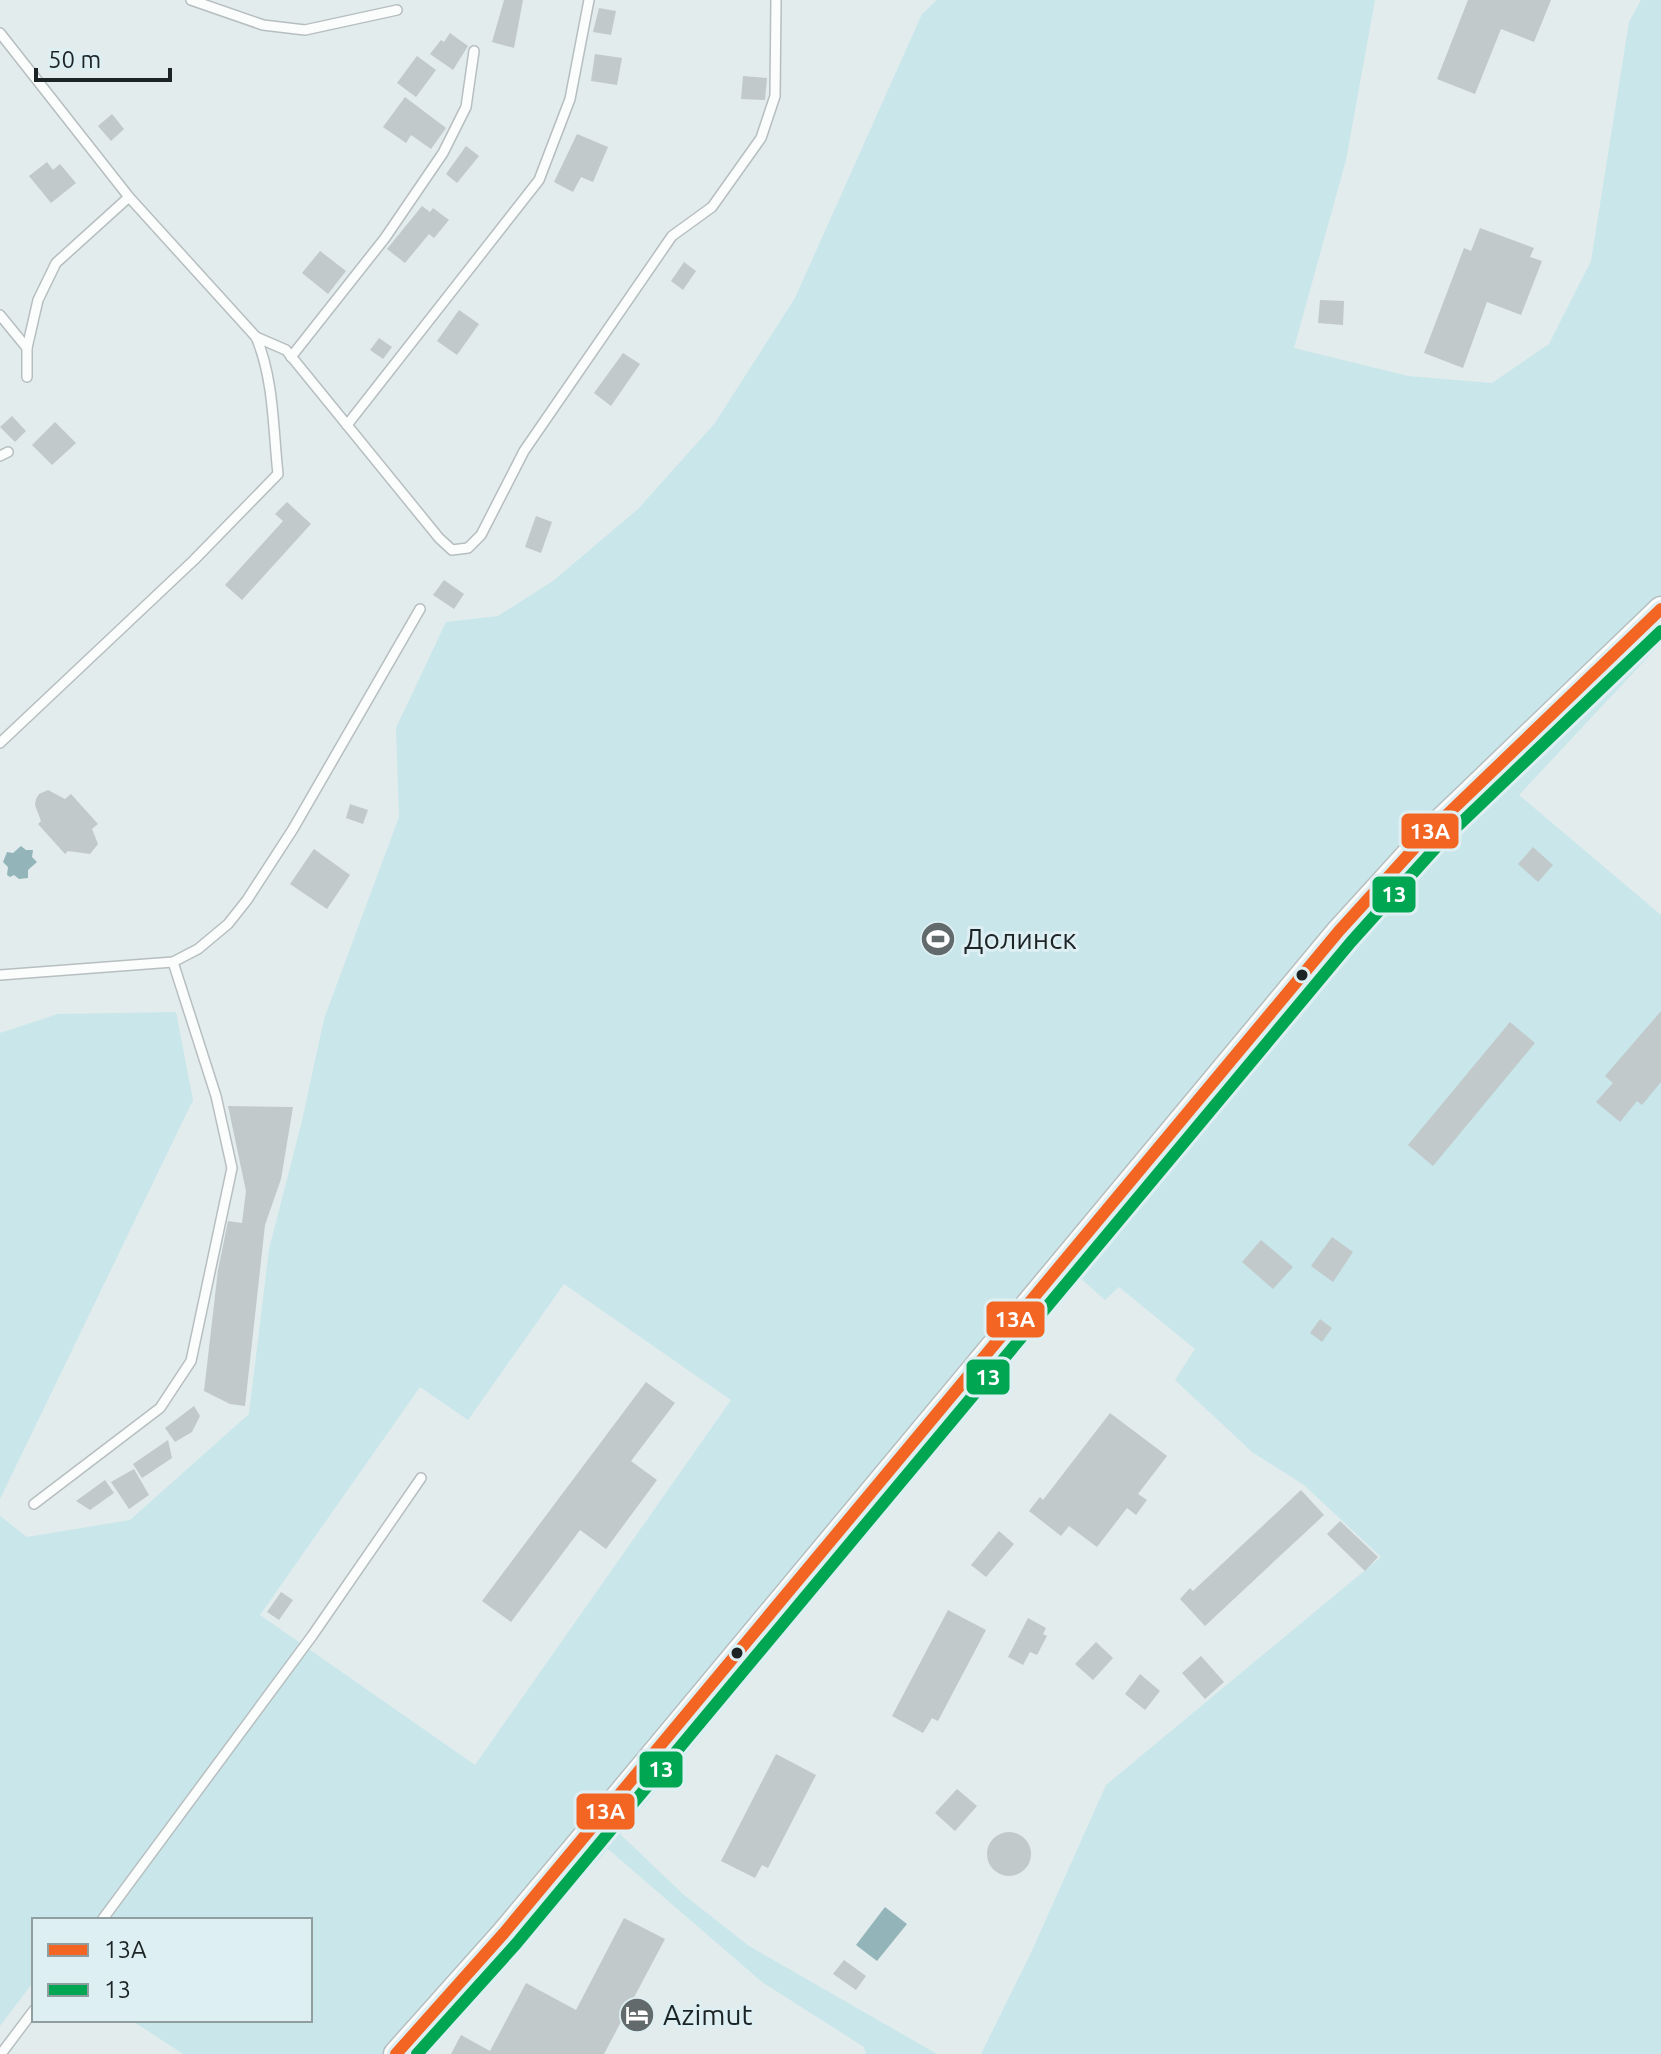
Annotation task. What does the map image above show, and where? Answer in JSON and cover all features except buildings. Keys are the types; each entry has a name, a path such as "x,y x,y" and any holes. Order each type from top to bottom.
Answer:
{"street":[{"path":"396,2054 580,1844 1339,931 1429,832 1661,609"}],"lane":[{"path":"191,0 263,25 305,30 397,10"},
{"path":"347,425 539,180 570,99 589,0"},
{"path":"256,337 286,350 439,538 452,550 468,548 481,535 524,451 672,236 712,207 761,138 775,96 776,0"},
{"path":"0,33 129,197 256,337 268,377 278,474 194,560 0,743"},
{"path":"291,357 385,238 443,153 466,107 474,51"},
{"path":"27,377 27,348 38,300 56,263 129,197"},
{"path":"0,315 27,348"},
{"path":"0,975 173,962 198,949 228,924 293,829 420,609"},
{"path":"34,1504 160,1408 191,1361 232,1168 216,1096 173,962"},
{"path":"103,1918 312,1636 421,1478"},
{"path":"1,2054 32,2013"}],"shaded area":[{"path":"937,0 1375,0 1346,160 1294,348 1408,376 1492,383 1549,344 1591,261 1629,22 1641,0 1661,0 1661,643 1519,795 1661,915 1661,2054 981,2054 1030,1955 1106,1785 1381,1557 1304,1485 1252,1452 1175,1380 1195,1349 1119,1287 1105,1300 1080,1278 620,1834 684,1895 749,1946 937,2054 866,2054 864,2047 762,1982 608,1849 427,2054 183,2054 134,2022 312,2022 312,1918 32,1918 32,1984 0,2026 0,1516 27,1537 130,1520 249,1414 269,1249 324,1019 399,817 396,728 446,622 498,616 553,581 638,509 715,423 795,298 922,14","holes":["564,1284 731,1400 475,1765 260,1615 420,1387 468,1420"]},
{"path":"21,846 33,850 32,857 37,862 28,870 28,878 19,879 7,875 8,867 3,862 7,852 13,853"},
{"path":"176,1012 193,1100 0,1499 0,1033 58,1014"},
{"path":"885,1907 907,1924 877,1961 856,1945"}],"transit line":[{"name":"13А","path":"396,2054 504,1933 1339,931 1429,832 1661,609"},
{"name":"13","path":"417,2054 516,1944 1351,942 1440,843 1661,631"}],"place":[{"name":"Долинск","path":"938,939"},
{"name":"Azimut","path":"637,2015"}]}
